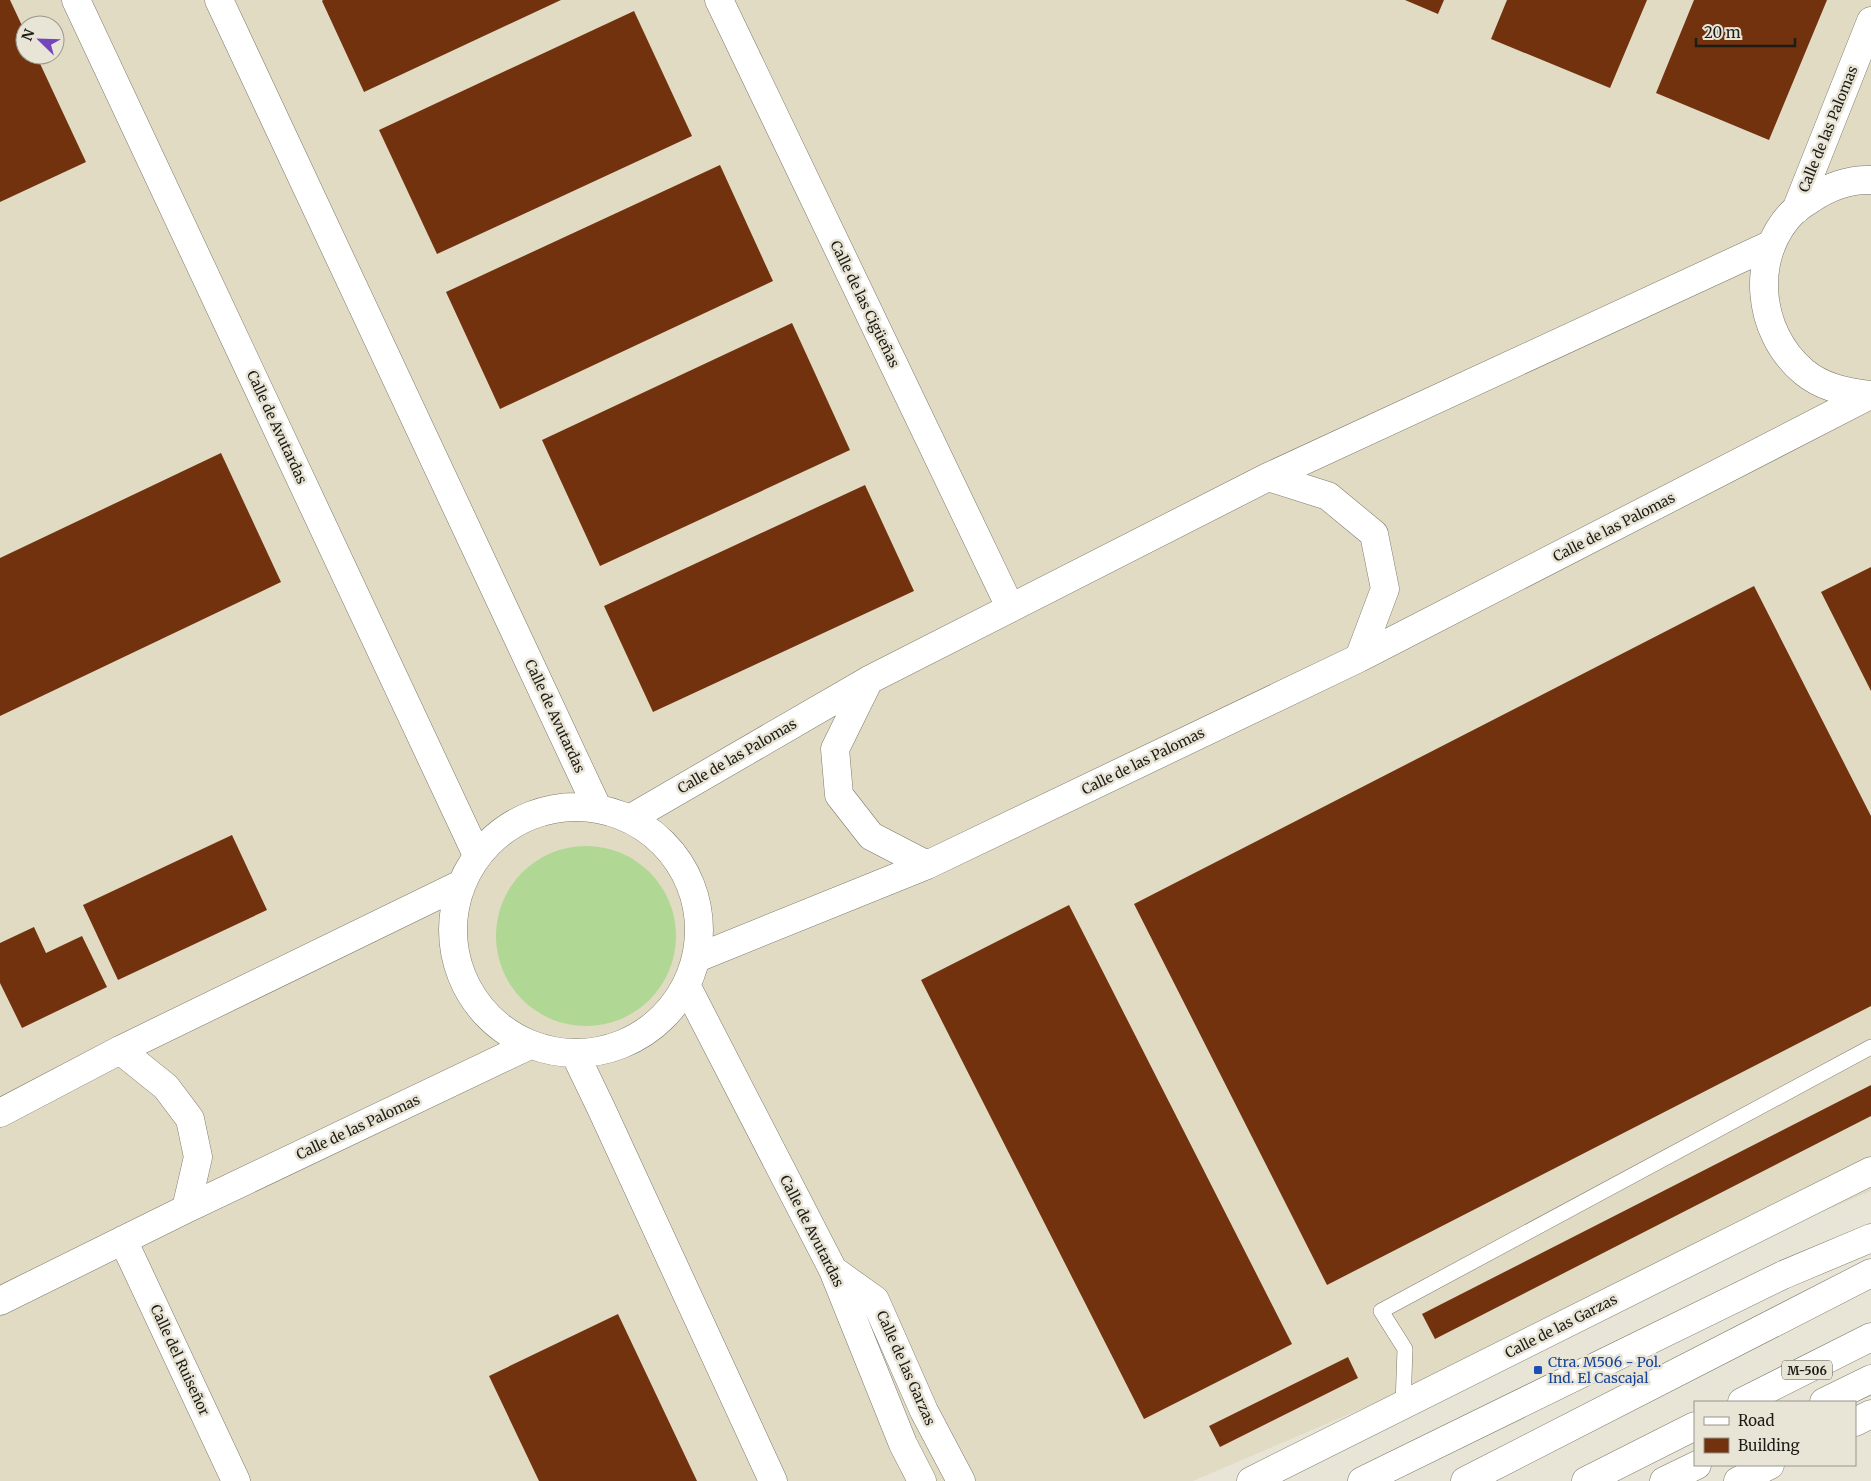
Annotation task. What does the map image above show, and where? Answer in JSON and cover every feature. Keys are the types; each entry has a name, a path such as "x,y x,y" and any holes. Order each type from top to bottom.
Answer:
{"main road":[{"name":"Calle de Avutardas","path":"76,0 477,855"},
{"name":"Calle de Avutardas","path":"220,0 597,807"},
{"name":"Calle de las Cigüeñas","path":"719,0 1010,607"},
{"name":"Calle de las Palomas","path":"1796,210 1871,21"},
{"path":"1870,395 1835,389 1804,372 1780,346 1766,314 1763,279 1772,244 1782,226 1796,210 1825,189 1860,179 1871,180"},
{"name":"Calle de las Palomas","path":"631,818 869,680 1268,477 1772,244"},
{"name":"Calle de las Palomas","path":"697,958 927,865 1358,658 1870,395"},
{"path":"1268,477 1328,496 1374,534 1385,589 1358,658"},
{"path":"869,680 835,749 840,795 871,836 927,865"},
{"path":"564,806 597,807 631,818 665,842 689,876 700,917 697,958 687,987 666,1015 640,1036 609,1050 575,1054 552,1052 530,1045 497,1025 472,996 456,961 453,922 461,884 477,855 502,831 531,814 564,806"},
{"path":"0,1113 120,1050 461,884"},
{"name":"Calle de Avutardas","path":"687,987 833,1270 903,1444 922,1481"},
{"name":"Calle de las Palomas","path":"0,1301 186,1209 530,1045"},
{"path":"120,1050 166,1087 190,1119 198,1157 186,1209"},
{"path":"575,1054 773,1481"},
{"name":"Calle de las Garzas","path":"1251,1481 1871,1171"},
{"path":"1362,1481 1784,1275 1871,1238"},
{"name":"Calle del Ruiseñor","path":"123,1240 236,1481"},
{"name":"Calle de las Garzas","path":"833,1270 875,1300 924,1411 961,1481"},
{"path":"1465,1481 1871,1273"},
{"name":"M-506","path":"1744,1401 1871,1337"},
{"path":"1826,1401 1871,1379"},
{"path":"1856,1422 1871,1414"},
{"path":"1586,1481 1694,1427"},
{"path":"1664,1481 1695,1466"},
{"path":"1738,1481 1768,1466"}],"lane":[{"path":"1403,1405 1405,1349 1381,1312 1871,1046"}],"shaded area":[{"path":"0,0 1871,0 1871,1191 1193,1481 0,1481"}],"green space":[{"path":"586,846 604,848 620,853 636,861 650,872 661,886 669,902 674,918 676,936 674,954 669,970 661,986 650,1000 636,1011 620,1019 604,1024 586,1026 568,1024 552,1019 536,1011 522,1000 511,986 503,970 498,954 496,936 498,918 503,902 511,886 522,872 536,861 552,853 568,848"}],"building":[{"path":"0,0 10,0 17,15 15,15 15,65 41,65 86,162 0,202"},
{"path":"323,0 561,0 364,92"},
{"path":"1405,0 1444,0 1438,14"},
{"path":"1507,0 1647,0 1610,88 1491,39"},
{"path":"1694,0 1827,0 1769,140 1656,93"},
{"path":"634,11 692,136 437,254 379,130"},
{"path":"720,165 773,281 500,409 446,292"},
{"path":"792,323 850,450 600,566 542,440"},
{"path":"221,453 281,582 0,716 0,558"},
{"path":"865,485 914,591 653,712 604,606"},
{"path":"1871,567 1871,691 1821,592"},
{"path":"1754,586 1871,816 1871,1006 1327,1285 1134,904"},
{"path":"232,835 267,910 118,980 83,905"},
{"path":"1069,905 1292,1344 1144,1419 921,980"},
{"path":"34,927 46,953 82,936 107,987 22,1028 0,983 0,943"},
{"path":"1871,1085 1871,1116 1435,1339 1422,1314"},
{"path":"618,1314 697,1481 539,1481 489,1376"},
{"path":"1348,1357 1358,1378 1220,1447 1209,1426"}],"place":[{"name":"Ctra. M506 - Pol. Ind. El Cascajal","path":"1538,1370"}]}
